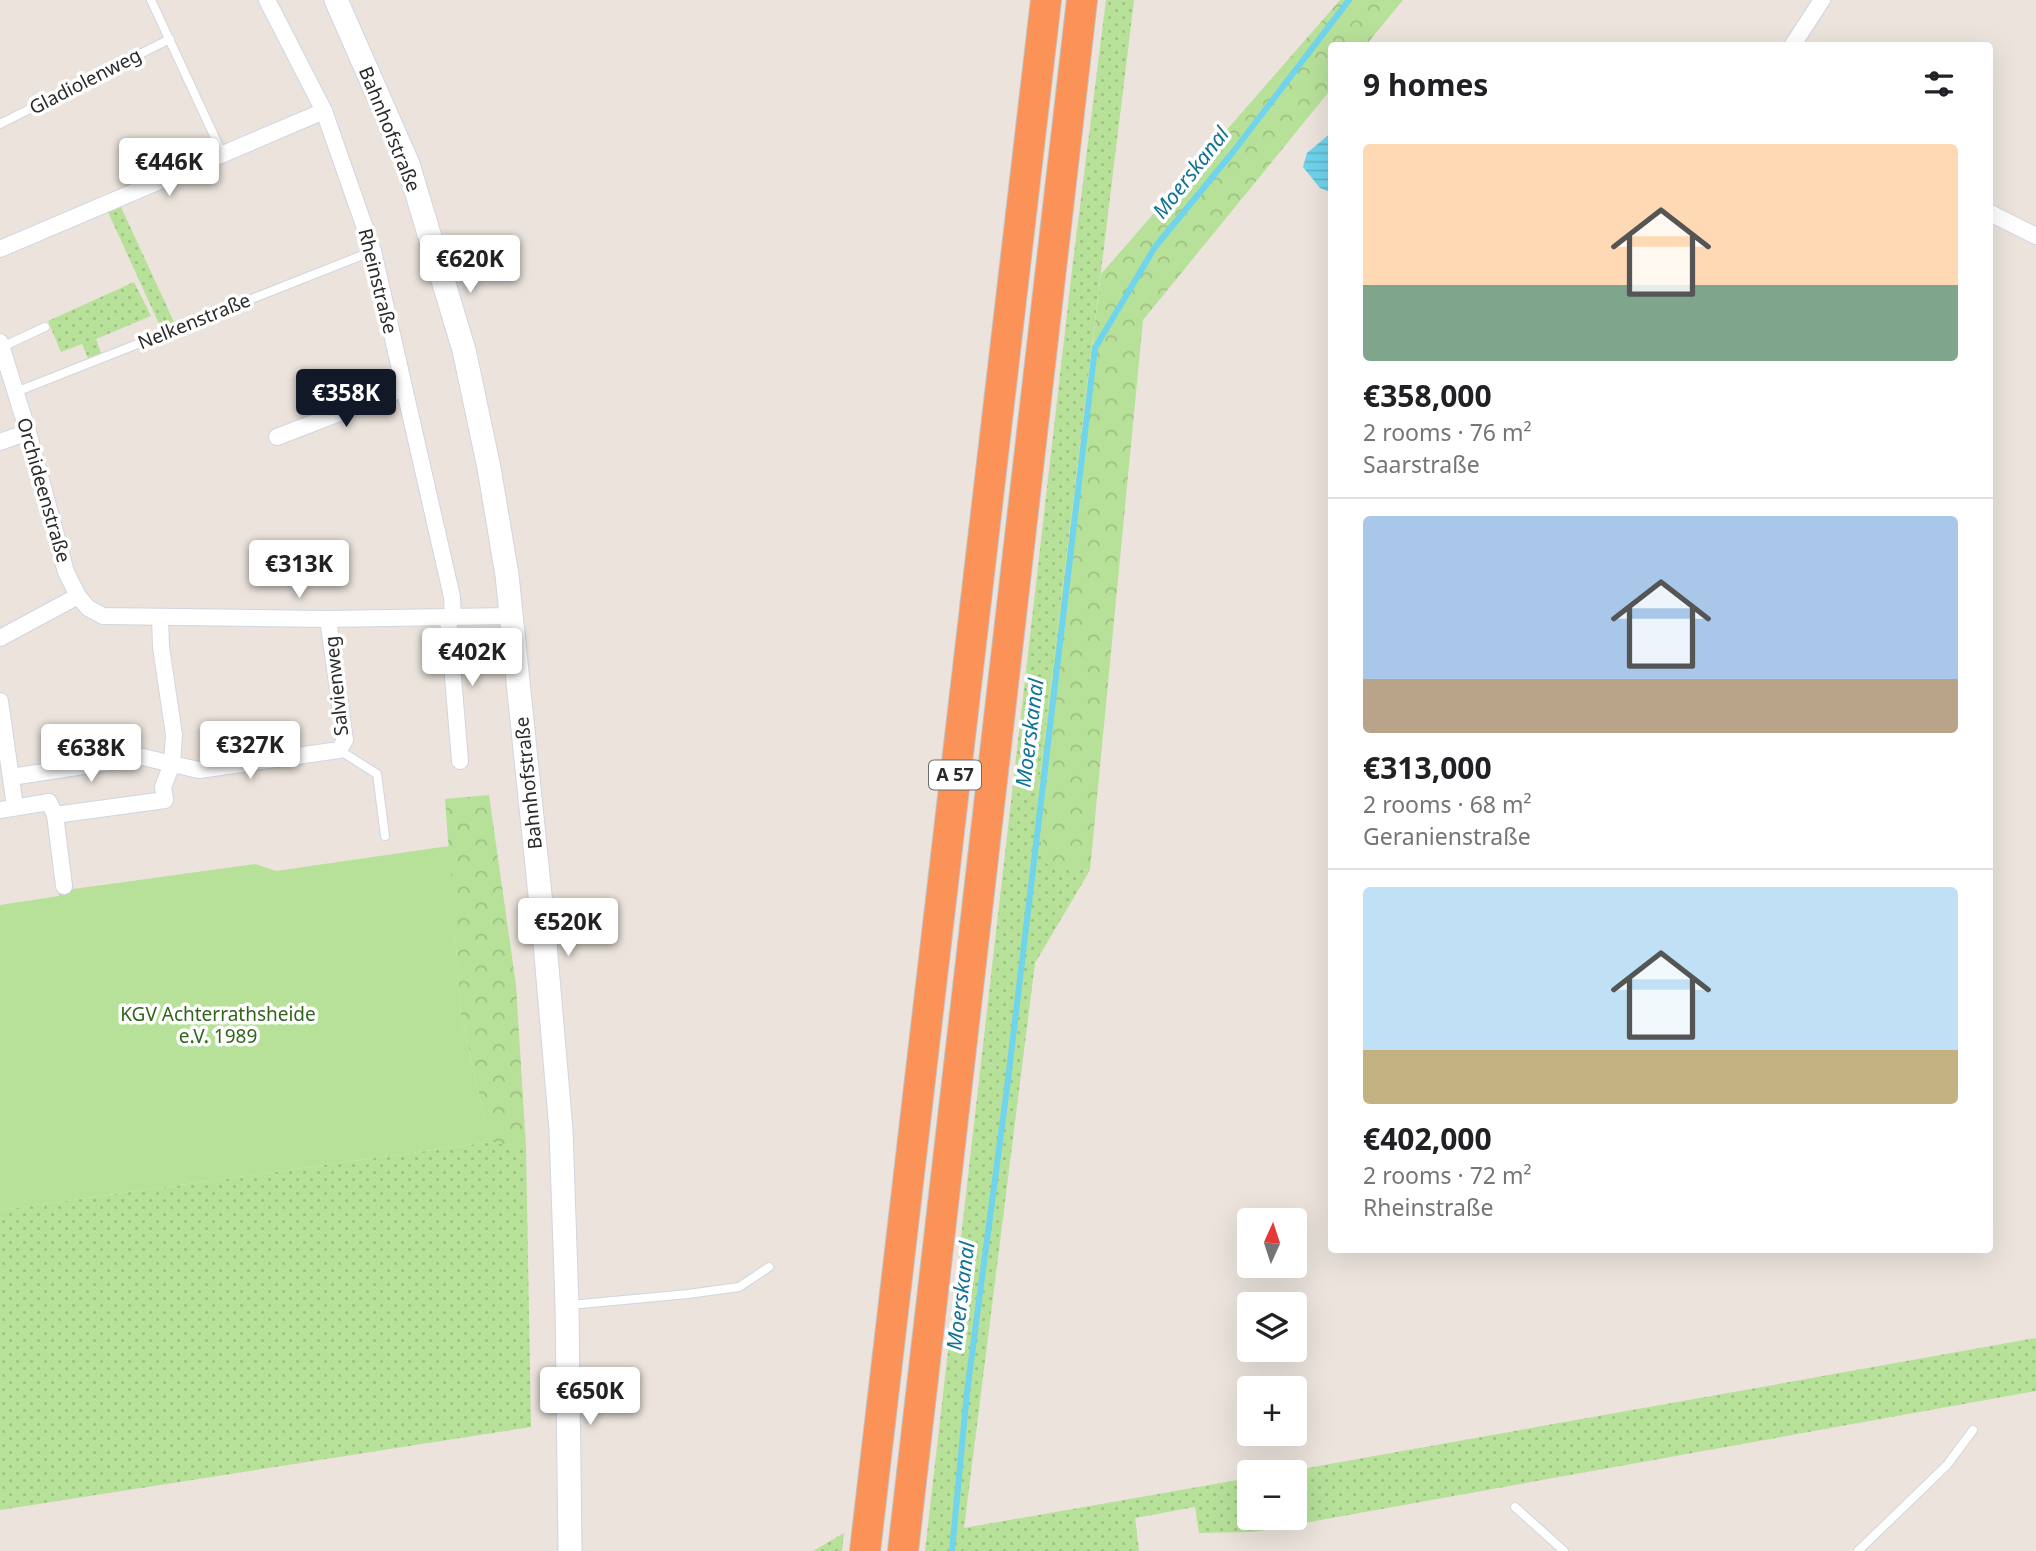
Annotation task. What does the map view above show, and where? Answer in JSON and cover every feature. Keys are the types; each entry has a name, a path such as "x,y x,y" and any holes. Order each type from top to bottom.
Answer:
{"highway":[{"name":"A 57","path":"866,1551 1046,0"},
{"name":"A 57","path":"903,1551 1082,0"}],"main road":[{"name":"Bahnhofstraße","path":"336,0 408,164 464,350 489,468 507,575 545,943 561,1130 567,1305 570,1551"}],"street":[{"name":"Rheinstraße","path":"267,0 324,111 373,251 452,597 450,617 460,761"},
{"path":"1795,42 1822,0"},
{"path":"0,250 324,111"},
{"path":"1993,214 2036,236"},
{"name":"Orchideenstraße","path":"1,345 66,572 78,596"},
{"path":"277,437 404,388"},
{"path":"0,442 28,432"},
{"path":"0,638 78,596 88,608 103,616 328,619 511,616"},
{"path":"0,701 11,777 8,808 52,809 164,800 163,786 172,764 174,735 161,647 160,617"},
{"name":"Salvienweg","path":"11,777 143,757 199,770 339,750 345,740 328,619"},
{"path":"45,772 64,886"}],"lane":[{"path":"151,0 223,155"},
{"name":"Gladiolenweg","path":"0,124 170,39"},
{"name":"Nelkenstraße","path":"16,392 373,251"},
{"path":"1,345 45,327"},
{"path":"339,750 377,774 384,836"},
{"path":"567,1305 739,1287 769,1267"},
{"path":"1858,1551 1947,1465 1973,1430"},
{"path":"1515,1507 1563,1551"}],"green space":[{"path":"1106,0 1134,0 1037,798 1047,863 1090,870 1035,963 964,1528 1237,1480 1237,1530 1265,1530 1199,1533 1195,1507 1135,1518 1139,1551 925,1551 1072,270"},
{"path":"1340,0 1403,0 1368,42 1328,42 1328,93 1143,320 1090,870 1046,864 1037,798 1101,274"},
{"path":"121,207 174,322 161,328 108,212"},
{"path":"134,282 151,316 96,339 101,353 88,358 82,344 61,352 48,321"},
{"path":"489,795 516,985 526,1147 490,1142 461,1015 445,799"},
{"name":"KGV Achterrathsheide e.V. 1989","path":"449,846 461,1015 490,1142 0,1210 0,905 59,896 59,891 255,864 276,871"},
{"path":"490,1142 526,1147 531,1427 0,1510 0,1210"},
{"path":"2036,1338 2036,1391 1307,1522 1307,1468"},
{"path":"844,1533 842,1551 813,1551"}],"water":[{"path":"1328,135 1328,191 1320,188 1303,167 1307,153"}],"waterway":[{"name":"Moerskanal","path":"952,1551 967,1392 1007,1088 1095,348 1155,247 1233,152 1349,0"}]}
